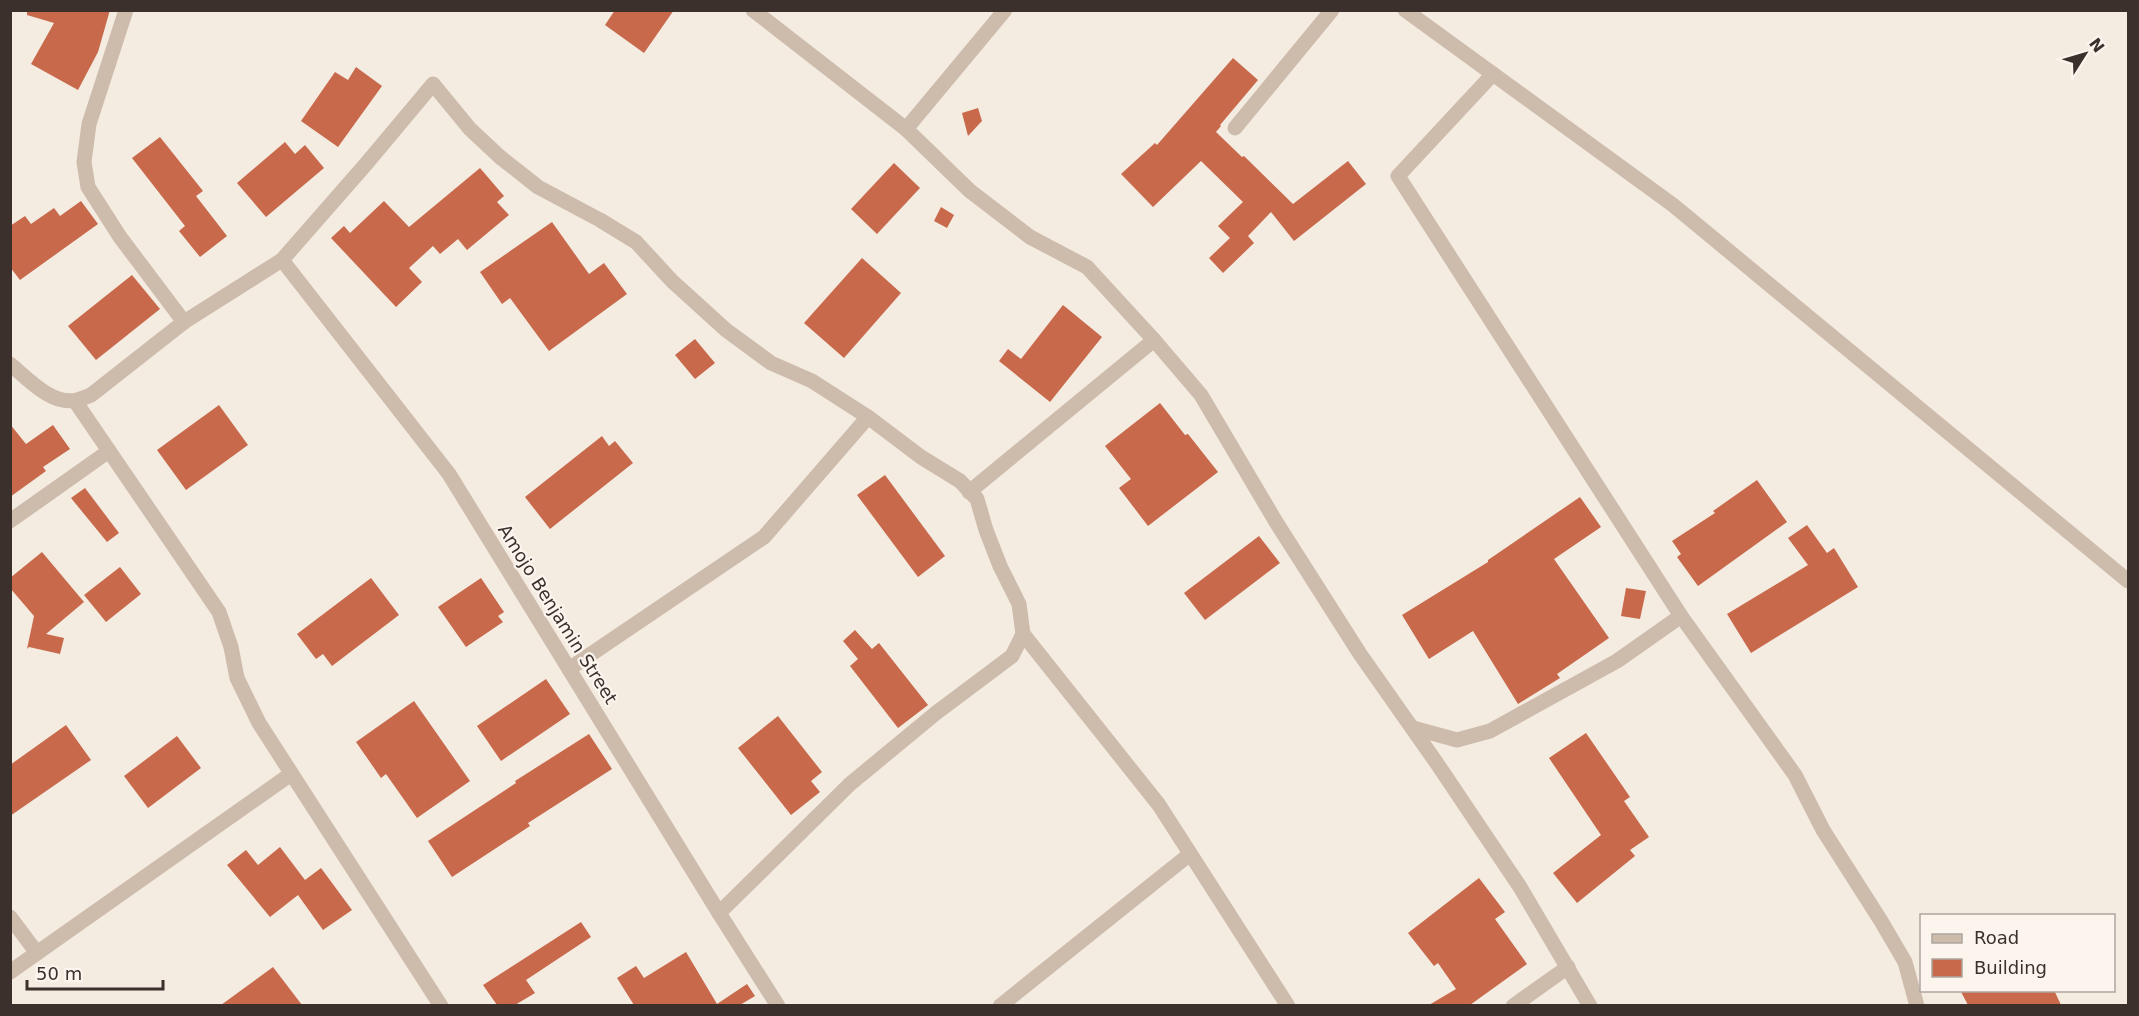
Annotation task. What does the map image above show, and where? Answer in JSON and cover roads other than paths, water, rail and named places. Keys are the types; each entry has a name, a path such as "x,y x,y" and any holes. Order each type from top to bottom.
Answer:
{"street":[{"path":"126,10 89,124 84,162 88,187 120,237 184,322"},
{"path":"753,10 906,129 970,190 1030,237 1087,267 1154,340 1200,395 1276,522 1360,654 1413,728 1520,887 1590,1005"},
{"path":"906,129 1005,10"},
{"path":"1235,128 1332,10"},
{"path":"1405,10 1673,205 2128,581"},
{"path":"1493,74 1398,176 1681,616 1795,775 1823,830 1905,962 1917,1005"},
{"path":"10,364 40,389 56,398 75,401 91,395 184,322 282,260 433,84 470,129 500,157 538,187 636,242 672,281 726,330 771,363 812,381 868,417 921,457 960,481 977,500 996,557 1019,604 1023,634 1159,805 1288,1005"},
{"name":"Amojo Benjamin Street","path":"282,260 449,474 719,914 778,1005"},
{"path":"969,492 1154,340"},
{"path":"75,401 219,612 231,647 237,678 259,723 441,1005"},
{"path":"569,669 764,537 868,417"},
{"path":"10,521 109,451"},
{"path":"1413,728 1457,740 1490,731 1617,661 1681,616"},
{"path":"719,914 850,783 936,713 1012,656 1023,634"},
{"path":"10,972 291,774"},
{"path":"1000,1005 1191,854"},
{"path":"10,917 37,953"},
{"path":"1513,1005 1568,967"}]}
